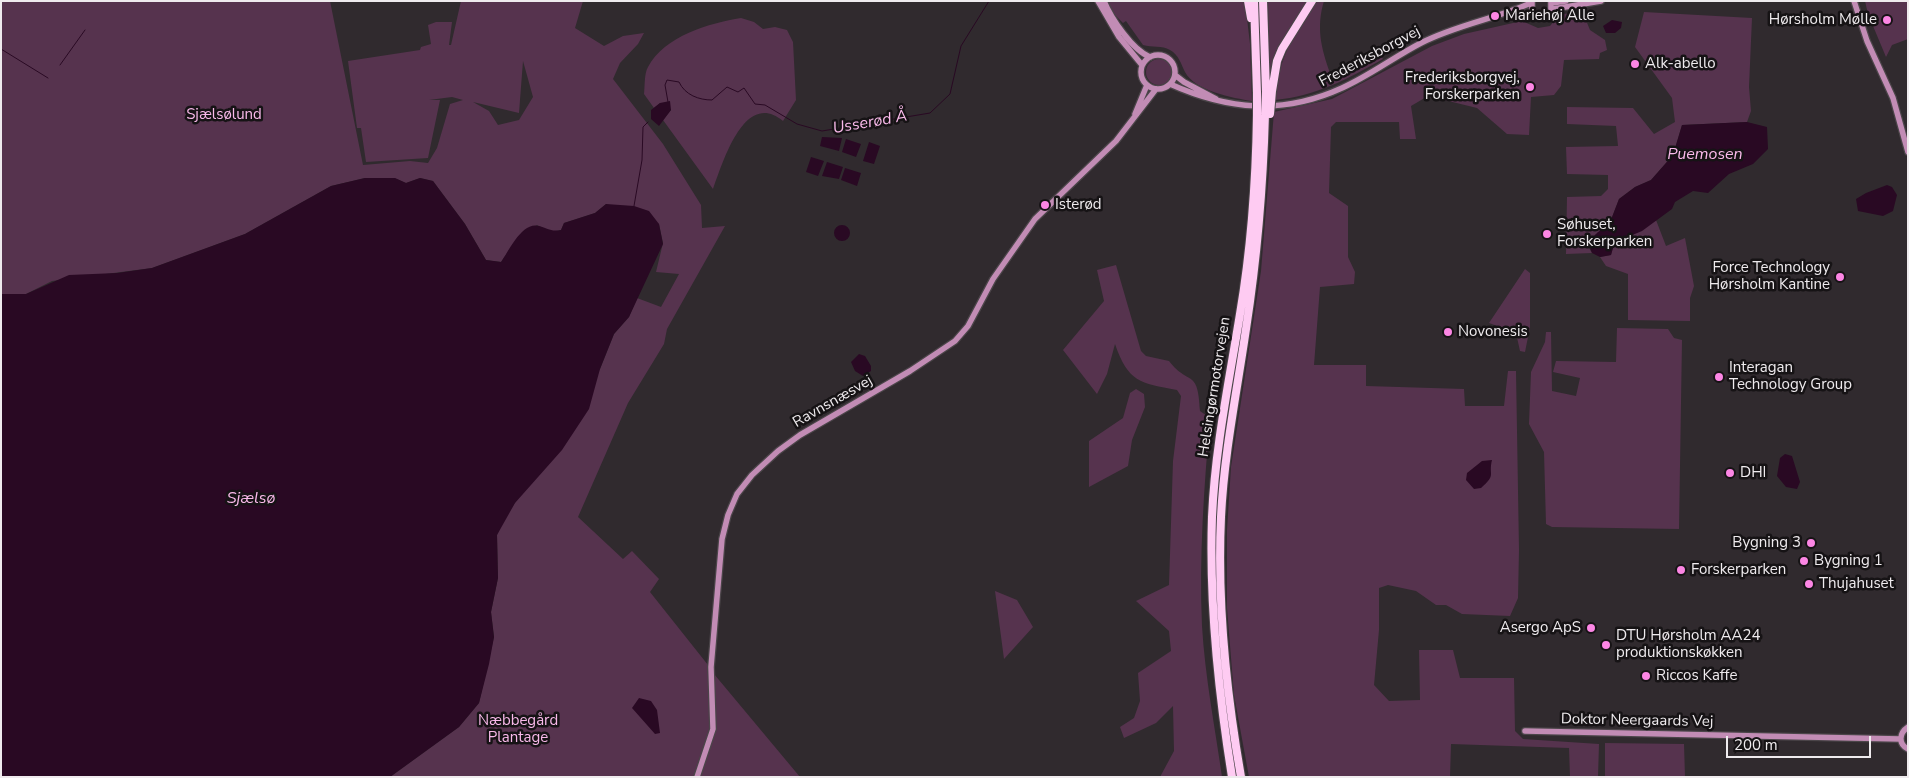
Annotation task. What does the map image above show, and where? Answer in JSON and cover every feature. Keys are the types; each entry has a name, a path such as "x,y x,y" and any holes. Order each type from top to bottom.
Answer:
{"highway":[{"path":"1248,1 1256,50"},
{"name":"Helsingørmotorvejen","path":"1254,1 1256,50 1265,92"},
{"name":"Helsingørmotorvejen","path":"1232,777 1219,694 1212,606 1212,516 1220,426 1240,313 1264,114 1263,1"},
{"path":"1264,114 1265,92 1282,49 1312,1"},
{"name":"Helsingørmotorvejen","path":"1242,777 1226,678 1222,606 1221,516 1232,415 1256,252 1265,137 1264,114"}],"main road":[{"path":"1098,1 1119,37 1142,65 1142,78 1147,85 1156,89 1170,84 1175,75 1174,65 1168,58 1159,55 1150,57 1142,65"},
{"path":"1104,1 1123,32 1143,54 1150,57"},
{"path":"1552,4 1566,1"},
{"path":"1552,4 1601,1"},
{"path":"1854,1 1867,41 1892,98 1908,152"},
{"path":"1532,2 1532,13"},
{"name":"Frederiksborgvej","path":"1170,84 1208,100 1253,106 1277,106 1322,97 1344,88 1421,43 1456,28 1532,2"},
{"name":"Frederiksborgvej","path":"1495,16 1532,13 1542,18 1549,15 1552,4"},
{"name":"Frederiksborgvej","path":"1175,75 1204,94 1225,102"},
{"name":"Ravnsnæsvej","path":"1132,120 1147,85"},
{"name":"Ravnsnæsvej","path":"697,777 713,728 711,667 722,539 728,515 737,494 752,475 793,440 910,371 955,341 968,326 993,279 1036,219 1096,162 1156,89"},
{"path":"1908,726 1900,739 1902,744 1908,749"},
{"name":"Doktor Neergaards Vej","path":"1525,731 1900,739"}],"green space":[{"path":"1,1 330,1 363,165 410,161 428,163 437,148 450,104 463,100 452,97 429,100 440,100 428,158 366,162 361,128 357,128 348,61 420,50 421,47 431,44 428,25 436,22 452,22 449,45 451,45 461,1 583,1 575,28 604,46 623,36 644,33 638,44 620,63 613,79 663,144 701,205 702,228 725,226 667,329 664,344 628,403 578,517 623,559 632,551 659,579 650,592 708,665 710,730 707,745 694,777 390,777 459,727 479,703 494,637 491,612 498,578 497,535 502,523 600,369 614,334 629,317 637,298 661,307 679,274 656,272 663,243 659,224 606,204 595,213 564,223 561,230 551,232 537,225 519,236 501,262 486,260 465,224 433,181 420,178 406,183 394,178 365,178 331,186 245,234 152,268 52,281 26,294 1,294","holes":["523,61 533,97 519,120 498,125 489,111 473,102 519,113"]},
{"path":"1106,1 1245,1 1250,44 1252,101 1215,92 1197,84 1185,72 1176,54 1167,48 1143,45 1126,21 1123,23 1114,14"},
{"path":"1268,1 1309,1 1287,34 1269,91"},
{"path":"1316,1 1324,1 1320,29 1324,55 1330,73 1377,50 1383,59 1318,91 1275,100 1280,70 1288,48"},
{"path":"1865,1 1908,1 1908,39 1892,45 1886,57 1868,14"},
{"path":"1644,12 1752,18 1749,87 1751,111 1747,122 1682,125 1673,155 1651,180 1635,187 1619,199 1609,225 1592,237 1589,248 1592,253 1566,254 1567,197 1601,196 1608,189 1608,175 1567,174 1566,147 1618,146 1616,126 1567,124 1567,107 1633,108 1654,134 1675,122 1672,98 1635,47"},
{"path":"1583,13 1590,30 1605,40 1607,50 1600,53 1599,59 1564,60 1561,86 1554,95 1531,97 1529,135 1507,134 1477,108 1428,96 1411,106 1416,139 1400,139 1399,122 1336,122 1331,127 1329,193 1348,206 1348,257 1355,272 1354,284 1320,287 1314,365 1366,365 1366,386 1464,389 1465,406 1504,406 1508,371 1516,371 1518,598 1510,616 1462,614 1446,605 1436,605 1416,591 1388,585 1379,588 1379,630 1374,685 1389,701 1420,700 1419,650 1453,650 1460,678 1514,678 1515,731 1523,739 1599,744 1598,777 1570,777 1569,748 1451,744 1450,777 1249,777 1234,695 1227,608 1227,530 1231,467 1261,271 1274,112 1332,99 1432,46 1464,34 1522,21 1538,28 1550,26 1560,14"},
{"path":"741,18 754,22 763,29 775,27 787,30 793,42 796,100 783,121 769,113 757,114 746,122 729,148 713,189 663,120 671,110 660,103 654,108 644,94 645,77 648,67 655,56 676,39 716,23"},
{"path":"1159,59 1168,63 1172,72 1168,81 1159,85 1150,81 1146,72 1150,63"},
{"path":"1656,220 1666,246 1685,238 1694,286 1690,298 1690,321 1628,320 1628,274 1606,266 1600,257 1611,255 1615,238 1630,236"},
{"path":"1116,265 1141,351 1146,356 1169,361 1182,374 1191,379 1197,388 1200,411 1210,418 1201,574 1202,626 1208,683 1222,777 1160,777 1174,751 1173,706 1156,723 1124,738 1120,727 1134,718 1140,701 1138,673 1171,651 1169,631 1136,601 1169,585 1173,461 1181,396 1177,390 1137,379 1125,366 1115,344 1107,374 1097,394 1063,350 1104,301 1097,270"},
{"path":"1525,269 1530,273 1530,327 1525,352 1520,351 1516,333 1489,323"},
{"path":"1617,328 1668,329 1674,338 1682,340 1679,529 1552,527 1546,524 1544,452 1529,424 1531,372 1545,342 1546,332 1551,332 1552,391 1576,396 1580,378 1553,372 1556,361 1616,362"},
{"path":"1136,389 1144,394 1145,407 1132,440 1128,466 1089,487 1089,441 1123,418 1130,393"},
{"path":"995,591 1017,600 1033,627 1004,659"},
{"path":"714,674 800,777 699,777 716,730"},
{"path":"1605,743 1684,744 1685,777 1605,777"}],"water":[{"path":"1612,20 1622,22 1621,28 1615,33 1606,33 1603,26"},
{"path":"670,101 671,110 659,126 651,119 651,110 660,103"},
{"name":"Puemosen","path":"1747,122 1767,127 1768,149 1753,164 1729,174 1708,193 1693,191 1675,202 1672,209 1642,231 1630,236 1616,238 1611,255 1600,257 1592,253 1588,242 1609,225 1619,199 1635,187 1651,180 1673,155 1682,125"},
{"path":"822,137 842,138 839,151 820,146"},
{"path":"846,139 861,144 856,157 842,152"},
{"path":"869,142 880,146 874,164 863,161"},
{"path":"811,157 824,161 818,176 806,172"},
{"path":"827,162 843,167 839,179 822,176"},
{"path":"845,168 861,173 857,186 841,180"},
{"name":"Sjælsø","path":"365,178 395,178 406,183 420,178 433,181 465,224 486,260 501,262 517,238 527,228 539,226 552,230 561,230 564,223 595,213 606,204 634,206 649,211 659,224 663,244 629,317 614,334 600,369 589,409 562,450 515,503 497,535 498,578 491,612 494,637 479,703 459,727 390,777 1,777 1,294 26,294 69,275 117,273 152,268 245,234 331,186"},
{"path":"1887,185 1892,187 1897,195 1893,211 1883,216 1858,211 1856,199"},
{"path":"842,225 848,227 850,233 848,239 842,241 836,239 834,233 836,227"},
{"path":"859,354 865,356 871,366 871,371 863,376 855,371 851,362"},
{"path":"1785,454 1792,456 1800,482 1797,489 1786,487 1777,476 1780,458"},
{"path":"1492,460 1489,480 1481,488 1474,489 1466,480 1467,473 1482,461"},
{"path":"639,698 651,701 657,710 660,733 655,734 632,708"}],"waterway":[{"name":"Usserød Å","path":"668,102 665,85 667,80 679,82 689,93 697,98 707,100 712,100 727,87 738,92 744,88 755,104 765,105 797,124 822,131 930,113 950,94 961,46 989,1"},
{"path":"60,65 85,30"},
{"path":"1,49 48,78"},
{"name":"Usserød Å","path":"634,206 642,160 643,127 648,122"}],"place":[{"name":"Mariehøj Alle","path":"1495,16"},
{"name":"Hørsholm Mølle","path":"1887,20"},
{"name":"Alk-abello","path":"1635,64"},
{"name":"Frederiksborgvej, Forskerparken","path":"1530,87"},
{"name":"Isterød","path":"1045,205"},
{"name":"Søhuset, Forskerparken","path":"1547,234"},
{"name":"Force Technology Hørsholm Kantine","path":"1840,277"},
{"name":"Novonesis","path":"1448,332"},
{"name":"Interagan Technology Group","path":"1719,377"},
{"name":"DHI","path":"1730,473"},
{"name":"Bygning 3","path":"1811,543"},
{"name":"Bygning 1","path":"1804,561"},
{"name":"Forskerparken","path":"1681,570"},
{"name":"Thujahuset","path":"1809,584"},
{"name":"Asergo ApS","path":"1591,628"},
{"name":"DTU Hørsholm AA24 produktionskøkken","path":"1606,645"},
{"name":"Riccos Kaffe","path":"1646,676"}],"park label":[{"name":"Sjælsølund","path":"224,115"},
{"name":"Næbbegård Plantage","path":"518,730"}]}
